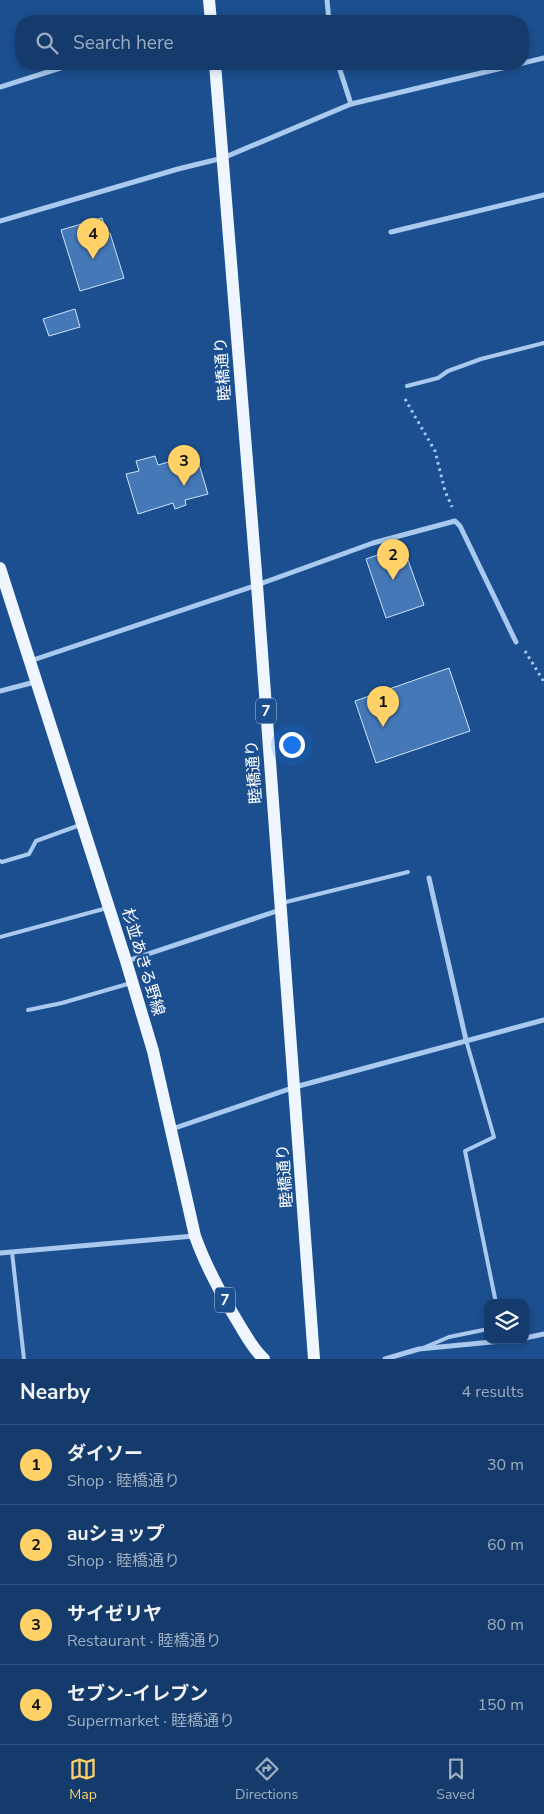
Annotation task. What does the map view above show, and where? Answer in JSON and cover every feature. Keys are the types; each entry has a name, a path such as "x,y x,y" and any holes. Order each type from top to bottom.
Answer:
{"main road":[{"path":"209,0 210,15"},
{"name":"睦橋通り","path":"216,70 295,1087 314,1359"},
{"name":"杉並あきる野線","path":"0,568 109,907 153,1051 195,1236 202,1255 226,1303 255,1351 264,1359"}],"street":[{"path":"327,0 328,15"},
{"path":"529,62 544,58"},
{"path":"0,87 54,70"},
{"path":"340,70 351,104"},
{"path":"0,221 178,169 223,158 351,104 494,70"},
{"path":"391,232 544,195"},
{"path":"30,661 373,544 455,521 460,526 516,642"},
{"path":"0,691 36,681"},
{"path":"429,878 466,1040"},
{"path":"126,961 280,907"},
{"path":"172,1129 295,1087 544,1020"},
{"path":"0,1253 195,1236"},
{"path":"529,1337 544,1334"},
{"path":"385,1359 419,1349 484,1343"}],"lane":[{"path":"407,386 438,378 448,371 481,359 544,343"},
{"path":"0,861 29,854 36,841 82,825"},
{"path":"280,907 408,872"},
{"path":"0,936 109,907"},
{"path":"28,1010 62,1003 133,983"},
{"path":"466,1040 494,1137 465,1151 495,1299"},
{"path":"12,1252 24,1359"},
{"path":"419,1349 449,1337 484,1330"}],"path":[{"path":"407,386 402,393 435,451 455,521"},
{"path":"516,642 522,645 544,682"}],"building":[{"path":"102,218 107,234 110,233 124,278 80,291 61,230"},
{"path":"75,309 80,327 49,336 43,319"},
{"path":"196,454 208,494 185,500 186,505 175,509 173,503 138,514 126,474 139,471 136,461 155,456 158,465"},
{"path":"403,546 424,605 386,618 366,559"},
{"path":"449,668 470,731 376,763 355,701"}],"place":[{"name":"セブン-イレブン","path":"93,259"},
{"name":"サイゼリヤ","path":"184,486"},
{"name":"auショップ","path":"393,580"},
{"name":"ダイソー","path":"383,727"}]}
